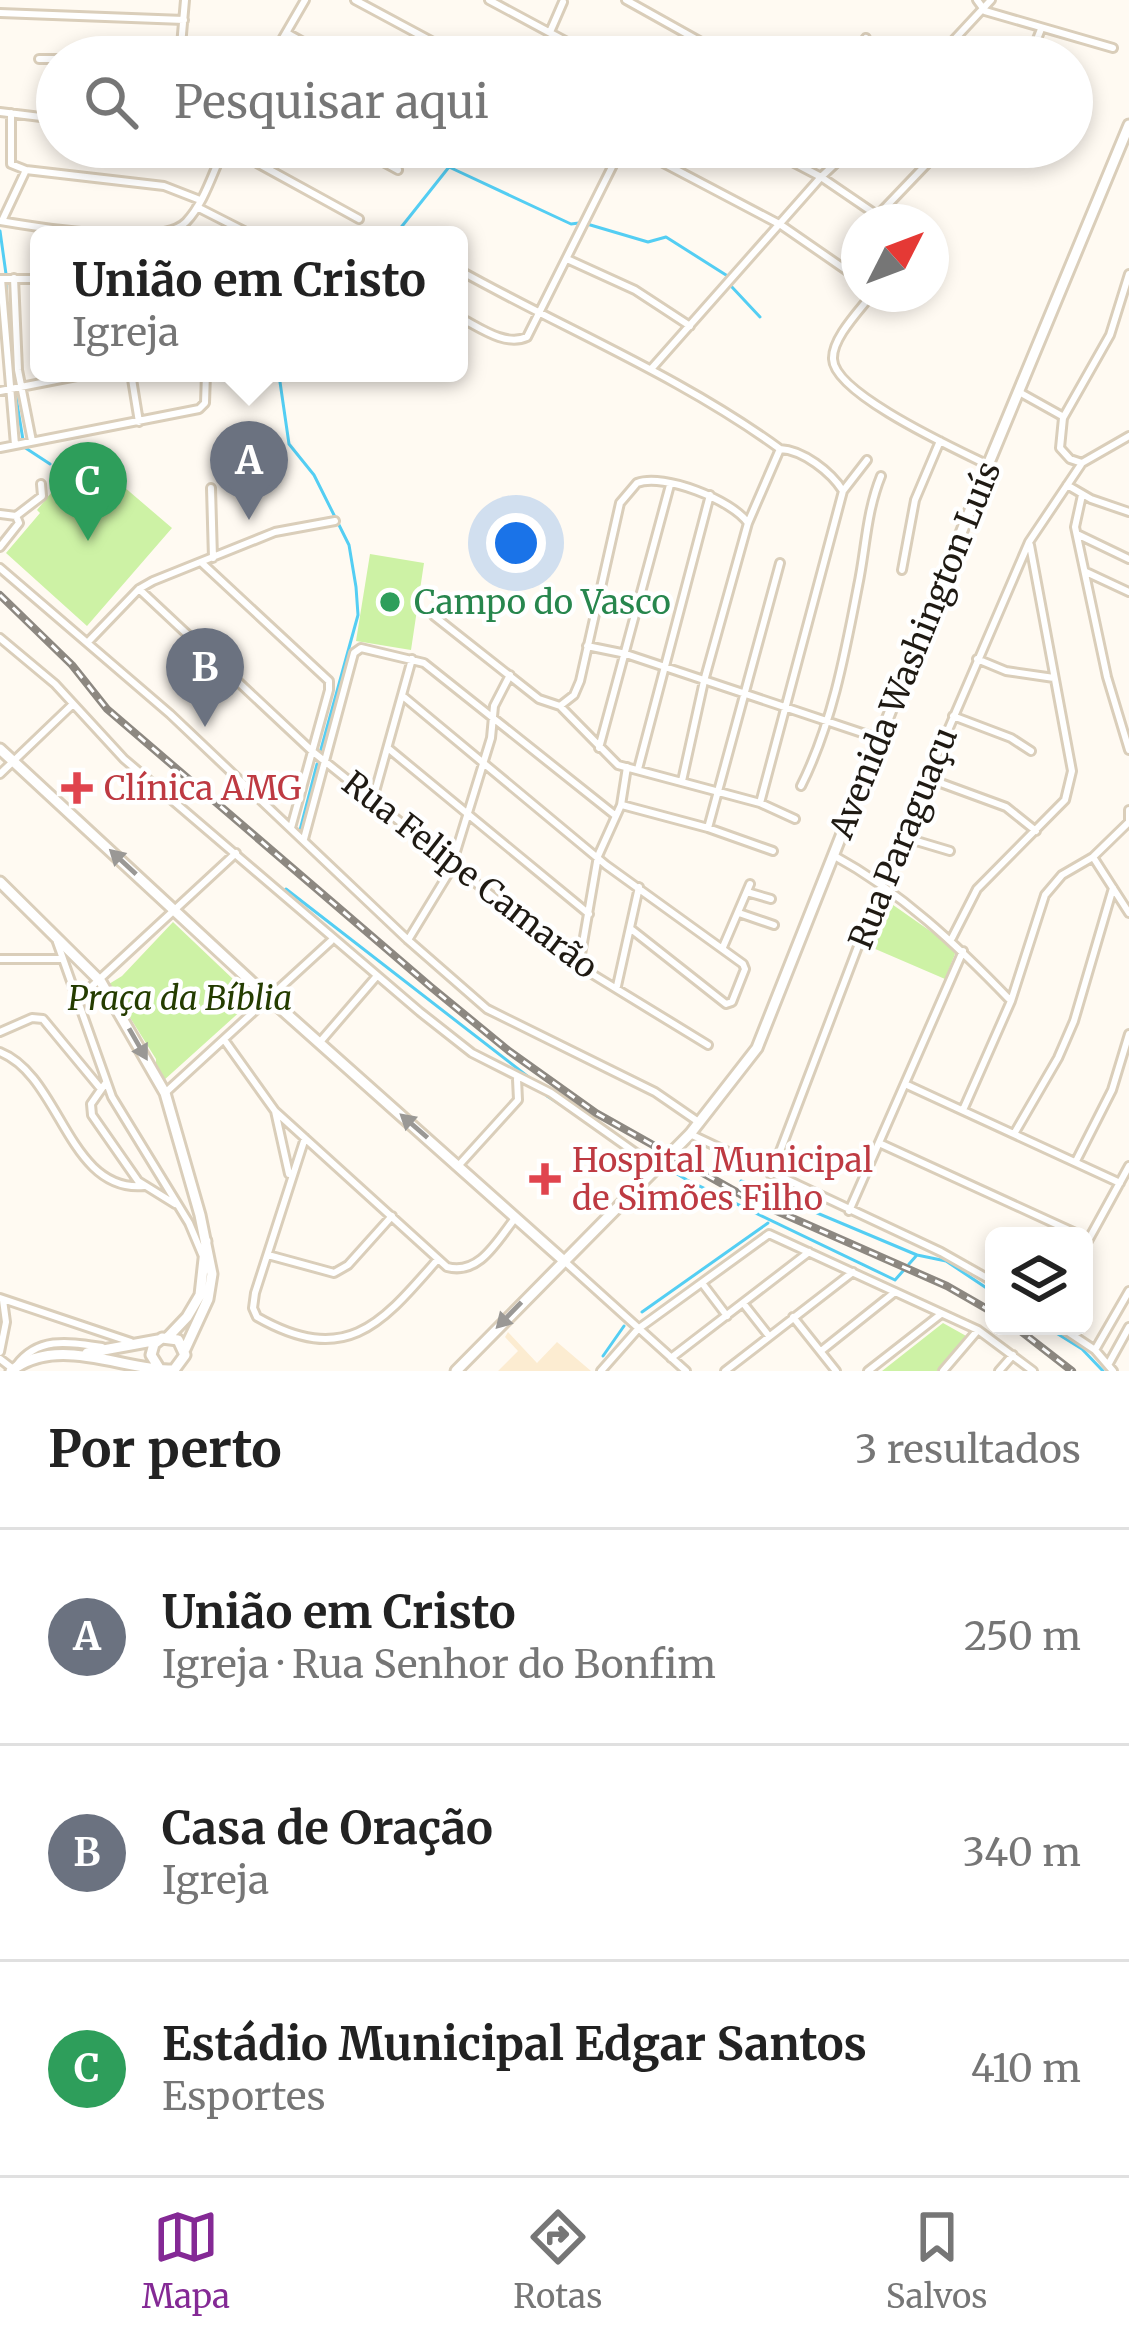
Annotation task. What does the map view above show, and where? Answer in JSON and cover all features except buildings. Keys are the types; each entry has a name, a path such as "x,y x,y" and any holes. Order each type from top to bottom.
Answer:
{"main road":[{"name":"Avenida Washington Luís","path":"456,1371 690,1134 757,1048 1129,124"},
{"path":"0,749 270,999 563,1260"},
{"path":"0,882 100,982 165,1093 206,1241 211,1287 174,1370 142,1370 82,1355"},
{"path":"162,1369 151,1354 194,1308 200,1295 206,1241"},
{"path":"13,1369 58,1356 163,1338 178,1340 193,1369"}],"street":[{"path":"183,36 185,0"},
{"path":"285,36 305,0"},
{"path":"355,0 422,36"},
{"path":"489,0 503,3 556,36"},
{"path":"626,0 690,36"},
{"path":"977,0 985,11 1068,36"},
{"path":"959,36 991,0"},
{"path":"550,33 563,2"},
{"path":"0,13 184,20"},
{"path":"1038,36 1041,29"},
{"path":"287,33 292,36"},
{"path":"1093,43 1113,48"},
{"path":"0,112 36,116"},
{"path":"11,113 11,164 26,170 164,186 237,226"},
{"path":"180,226 199,203 215,168"},
{"path":"265,168 359,219"},
{"path":"394,168 398,170"},
{"path":"468,321 514,342 527,338 612,168"},
{"path":"673,168 781,225 841,267"},
{"path":"804,168 862,204"},
{"path":"652,368 831,168"},
{"path":"889,204 923,168"},
{"path":"1,221 26,170"},
{"path":"567,259 634,290 690,326"},
{"path":"1129,274 1110,335 1063,418 1060,448 1082,463 1129,436"},
{"path":"468,275 652,368 780,449 808,458 843,491"},
{"path":"14,278 21,387 32,442"},
{"path":"15,445 4,390 1,279 30,279"},
{"path":"859,312 836,345 833,363 852,387 988,465"},
{"path":"4,390 42,382"},
{"path":"132,382 139,422"},
{"path":"0,448 200,409 205,403 206,382"},
{"path":"1018,392 1063,418"},
{"path":"902,570 915,500 940,441"},
{"path":"682,782 704,681 748,523 780,449"},
{"path":"760,803 843,491 867,460"},
{"name":"Rua Paraguaçu","path":"771,1175 881,886 952,716 1029,542 1082,463"},
{"path":"801,786 828,722 859,583 870,503 881,476"},
{"path":"560,706 577,689 623,496 646,479 670,484 738,509 748,523"},
{"path":"0,514 16,516 42,496 41,484"},
{"path":"599,748 670,484"},
{"path":"1067,485 1129,512"},
{"path":"212,488 213,558"},
{"path":"1082,495 1076,520 1100,651 1129,750"},
{"path":"638,769 710,496"},
{"path":"0,548 19,524 16,516"},
{"path":"88,642 140,589 275,532 335,521"},
{"path":"1079,535 1129,559"},
{"path":"952,938 977,889 1064,800 1072,771 1029,542"},
{"path":"202,563 326,677 329,691 291,828"},
{"path":"708,828 780,563"},
{"path":"0,568 88,642 461,988 507,1021 656,1092 700,1123"},
{"path":"1086,572 1129,592"},
{"name":"Rua Felipe Camarão","path":"140,589 312,751 579,966 708,1045"},
{"path":"434,616 539,699 560,706 609,760 760,803 795,819"},
{"path":"0,638 55,684 124,759 332,940 472,1053 551,1094 626,1147 662,1162"},
{"path":"587,646 626,654 880,739"},
{"path":"304,840 358,649 424,663 616,816"},
{"path":"374,799 412,659"},
{"path":"977,659 1006,671 1054,678"},
{"path":"408,940 452,862 483,763 492,716 510,675"},
{"path":"404,697 598,856 723,947 745,968 732,1003 726,1004 631,929"},
{"path":"0,774 73,704"},
{"path":"952,716 1031,751"},
{"path":"389,749 589,914"},
{"path":"579,966 598,856 621,805 627,766"},
{"path":"927,778 1006,807 1036,831"},
{"path":"621,805 773,851"},
{"path":"963,1110 1011,1000 1046,895 1062,875 1093,856 1129,822 1129,810"},
{"path":"903,837 950,850"},
{"path":"77,1000 236,853"},
{"path":"833,855 952,938 1011,1000"},
{"path":"1093,856 1129,913"},
{"path":"617,986 639,887"},
{"path":"723,947 749,888 771,899"},
{"path":"1014,1134 1074,1022 1113,888"},
{"path":"739,913 774,926"},
{"path":"54,933 104,1086 90,1112 144,1186 178,1206"},
{"path":"165,1093 332,940"},
{"path":"849,1211 963,951"},
{"path":"0,959 63,959"},
{"path":"320,1042 376,977"},
{"path":"0,1032 32,1018 43,1019 104,1086 202,1254"},
{"path":"1076,1161 1112,1090 1129,1034"},
{"path":"225,1041 275,1111 438,1259 455,1269 469,1268 484,1257 516,1216"},
{"path":"0,1052 23,1066 100,1177 126,1186 144,1186 158,1173"},
{"path":"460,1165 519,1095 517,1079"},
{"path":"905,1084 1120,1183"},
{"path":"275,1111 290,1178"},
{"path":"690,1134 985,1277"},
{"path":"305,1137 254,1298 257,1317 328,1339 359,1334 383,1320 438,1259"},
{"path":"879,1143 1061,1227"},
{"path":"132,1172 150,1161"},
{"path":"1092,1227 1129,1166"},
{"path":"268,1256 334,1273 348,1265 392,1216"},
{"path":"601,1371 638,1329 765,1235 774,1234 978,1330 1033,1371"},
{"path":"671,1358 809,1252"},
{"path":"563,1260 686,1371"},
{"path":"724,1371 853,1272"},
{"path":"702,1282 727,1316"},
{"path":"1095,1350 1129,1291"},
{"path":"821,1351 895,1292"},
{"path":"105,1348 47,1343 28,1352 13,1369 0,1356 2,1299 134,1343"},
{"path":"743,1303 769,1336"},
{"path":"868,1371 941,1314"},
{"path":"793,1317 836,1371"},
{"path":"1072,1335 1095,1350 1110,1368 1129,1327"},
{"path":"944,1371 978,1330"},
{"path":"999,1371 1013,1355"}],"shaded area":[{"path":"508,1332 537,1363 557,1342 591,1371 498,1371 518,1351 505,1337"}],"green space":[{"path":"89,457 172,528 87,626 6,553 51,493 56,496"},
{"name":"Campo do Vasco","path":"370,554 424,563 411,650 356,641"},
{"path":"886,900 953,947 955,954 945,979 866,945"},
{"name":"Praça da Bíblia","path":"173,922 254,999 163,1081 156,1072 156,1059 109,984"},
{"path":"943,1323 968,1337 937,1371 882,1371"}],"waterway":[{"path":"402,226 448,168"},
{"path":"451,168 571,224 579,223"},
{"path":"587,224 648,242 666,237 726,275"},
{"path":"0,231 6,274"},
{"path":"6,282 7,318"},
{"path":"731,286 760,317"},
{"path":"11,357 14,385"},
{"path":"280,382 289,444 314,475 349,545 356,587 358,615 320,753"},
{"path":"15,391 23,440"},
{"path":"24,447 50,464"},
{"path":"300,830 317,764"},
{"path":"286,889 531,1079"},
{"path":"547,1096 571,1111"},
{"path":"636,1149 687,1180 895,1280 903,1271"},
{"path":"741,1181 917,1255"},
{"path":"642,1312 768,1223"},
{"path":"909,1264 917,1255 946,1261 985,1287"},
{"path":"603,1356 624,1326"},
{"path":"1059,1335 1103,1371"}],"railway":[{"path":"0,595 72,665 107,709 509,1051 596,1113 749,1199 947,1286 985,1308"},
{"path":"1026,1335 1072,1371"}],"place":[{"name":"União em Cristo","path":"249,520"},
{"name":"Estádio Municipal Edgar Santos","path":"88,541"},
{"name":"Campo do Vasco","path":"390,602"},
{"name":"Casa de Oração","path":"205,727"},
{"name":"Clínica AMG","path":"77,788"},
{"name":"Hospital Municipal de Simões Filho","path":"545,1179"}]}
